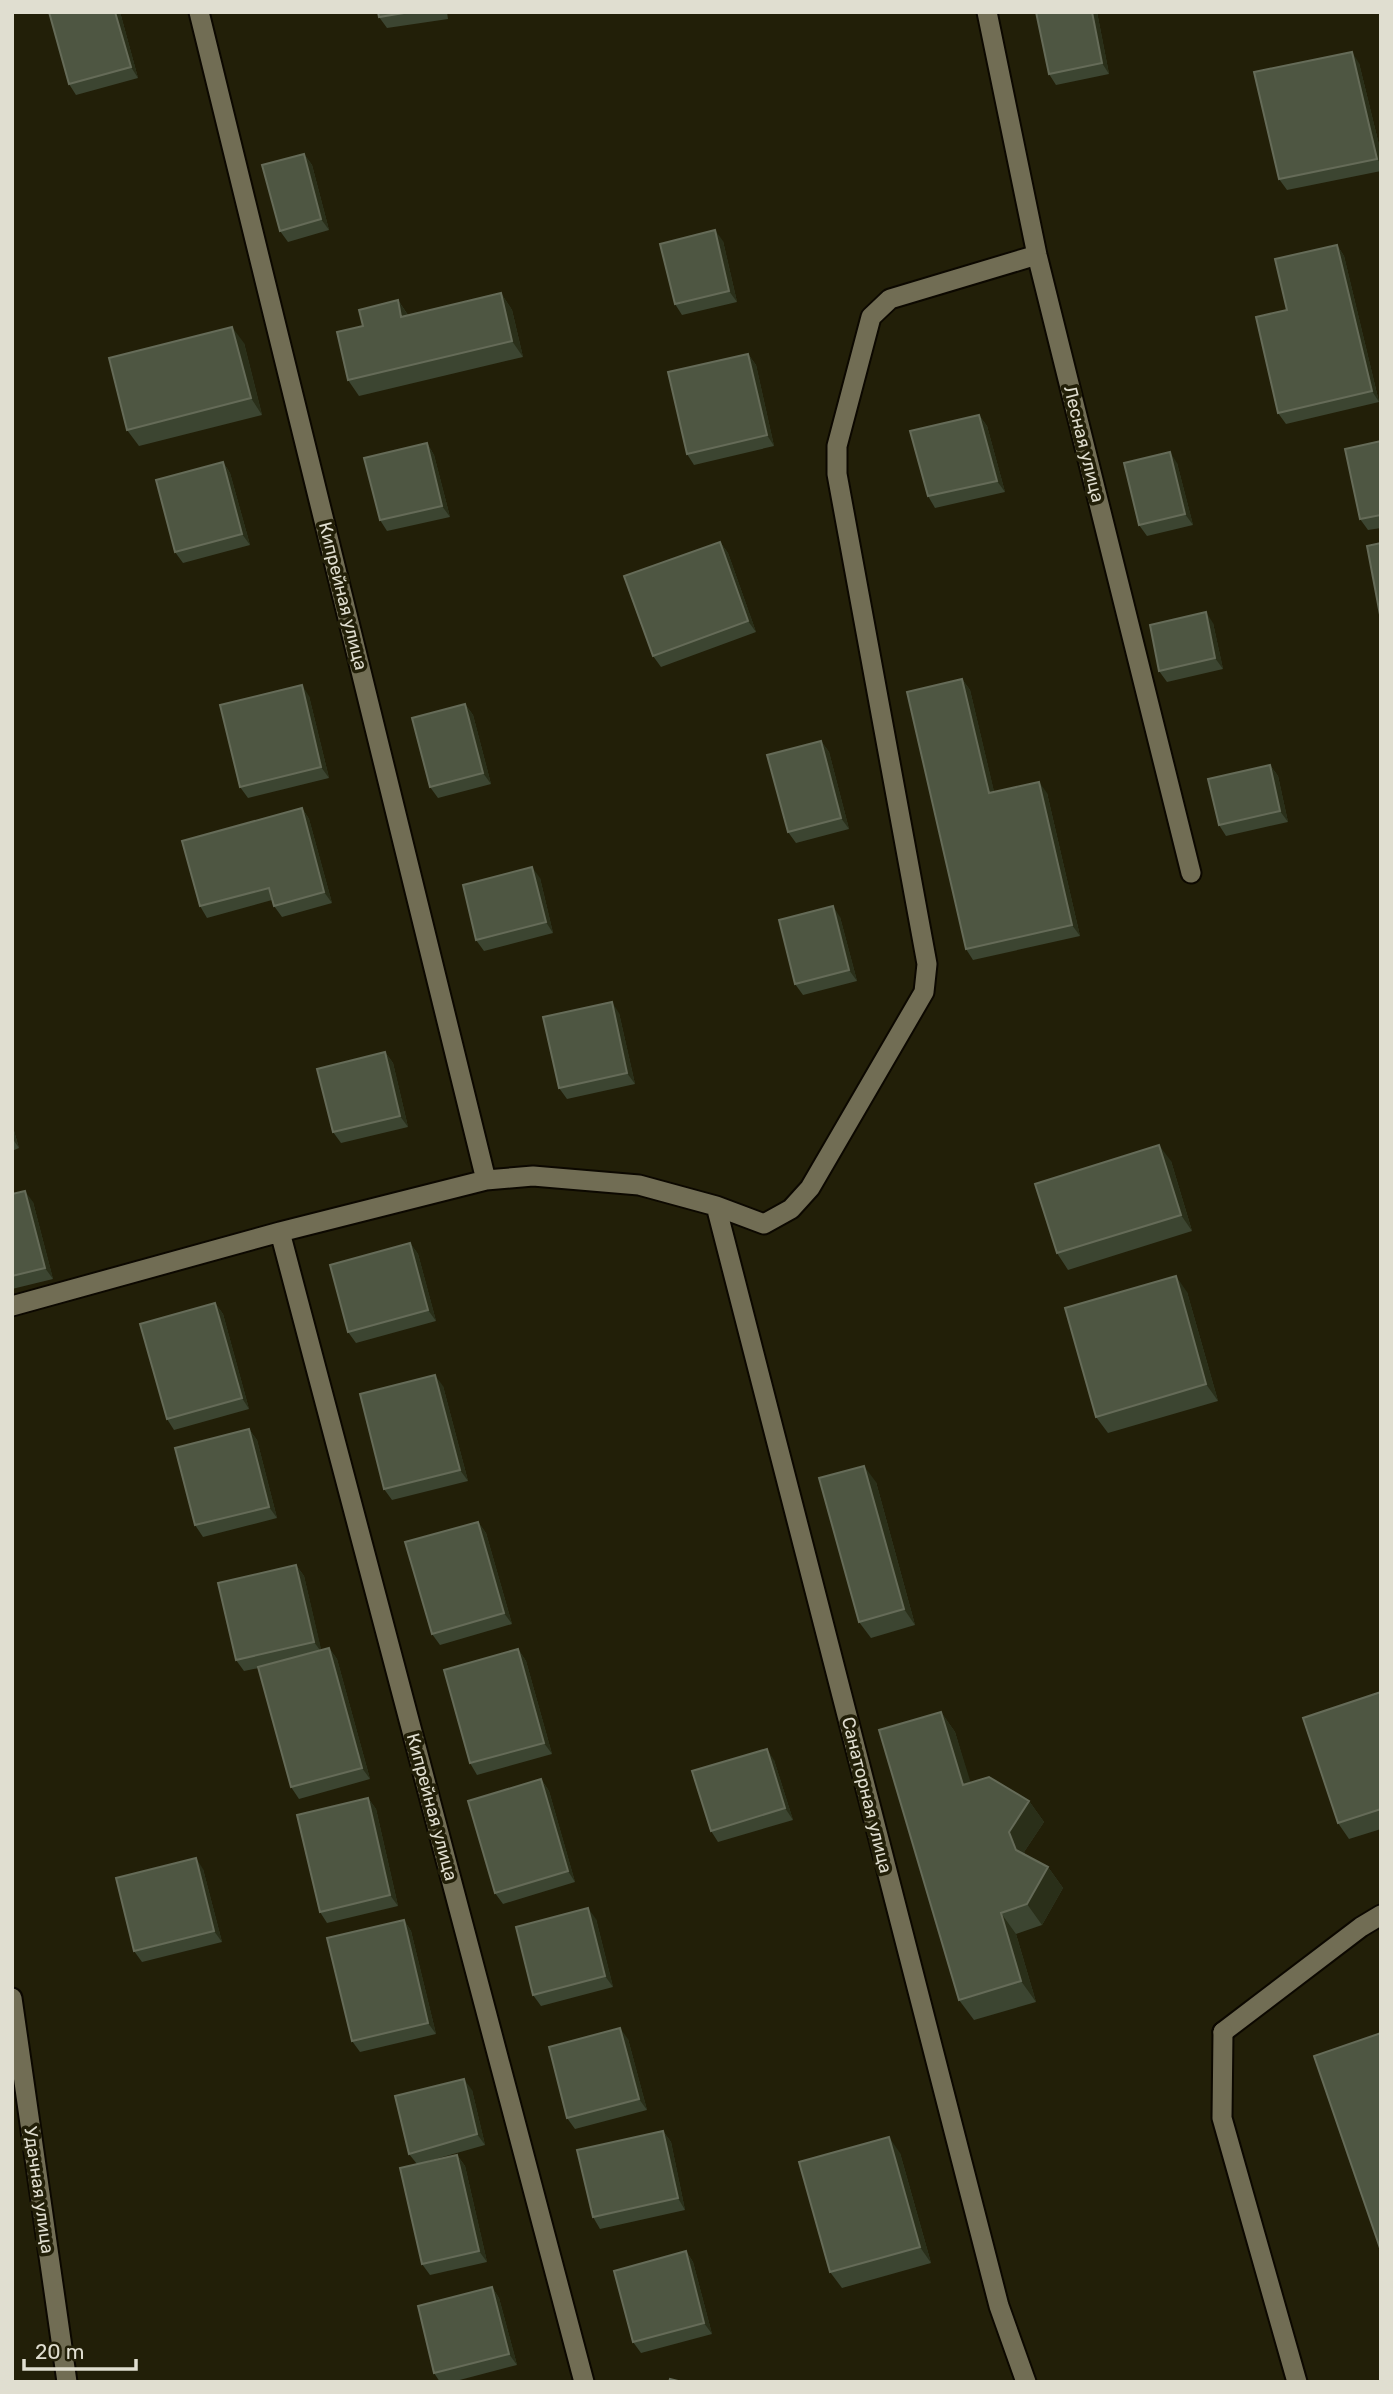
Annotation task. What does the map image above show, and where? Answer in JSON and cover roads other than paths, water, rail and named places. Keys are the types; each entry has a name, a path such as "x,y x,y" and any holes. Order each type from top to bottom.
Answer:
{"street":[{"name":"Кипрейная улица","path":"199,12 486,1180"},
{"name":"Лесная улица","path":"987,12 1037,255 1191,873"},
{"path":"12,1306 486,1180 533,1176 639,1185 716,1206 764,1224 791,1209 810,1188 924,992 927,964 837,474 837,446 871,317 890,299 1037,255"},
{"name":"Санаторная улица","path":"716,1206 999,2306 1026,2382"},
{"name":"Кипрейная улица","path":"280,1233 584,2382"},
{"path":"1297,2382 1222,2118 1223,2032 1361,1927 1381,1915"},
{"name":"Удачная улица","path":"12,1998 66,2382"}]}
